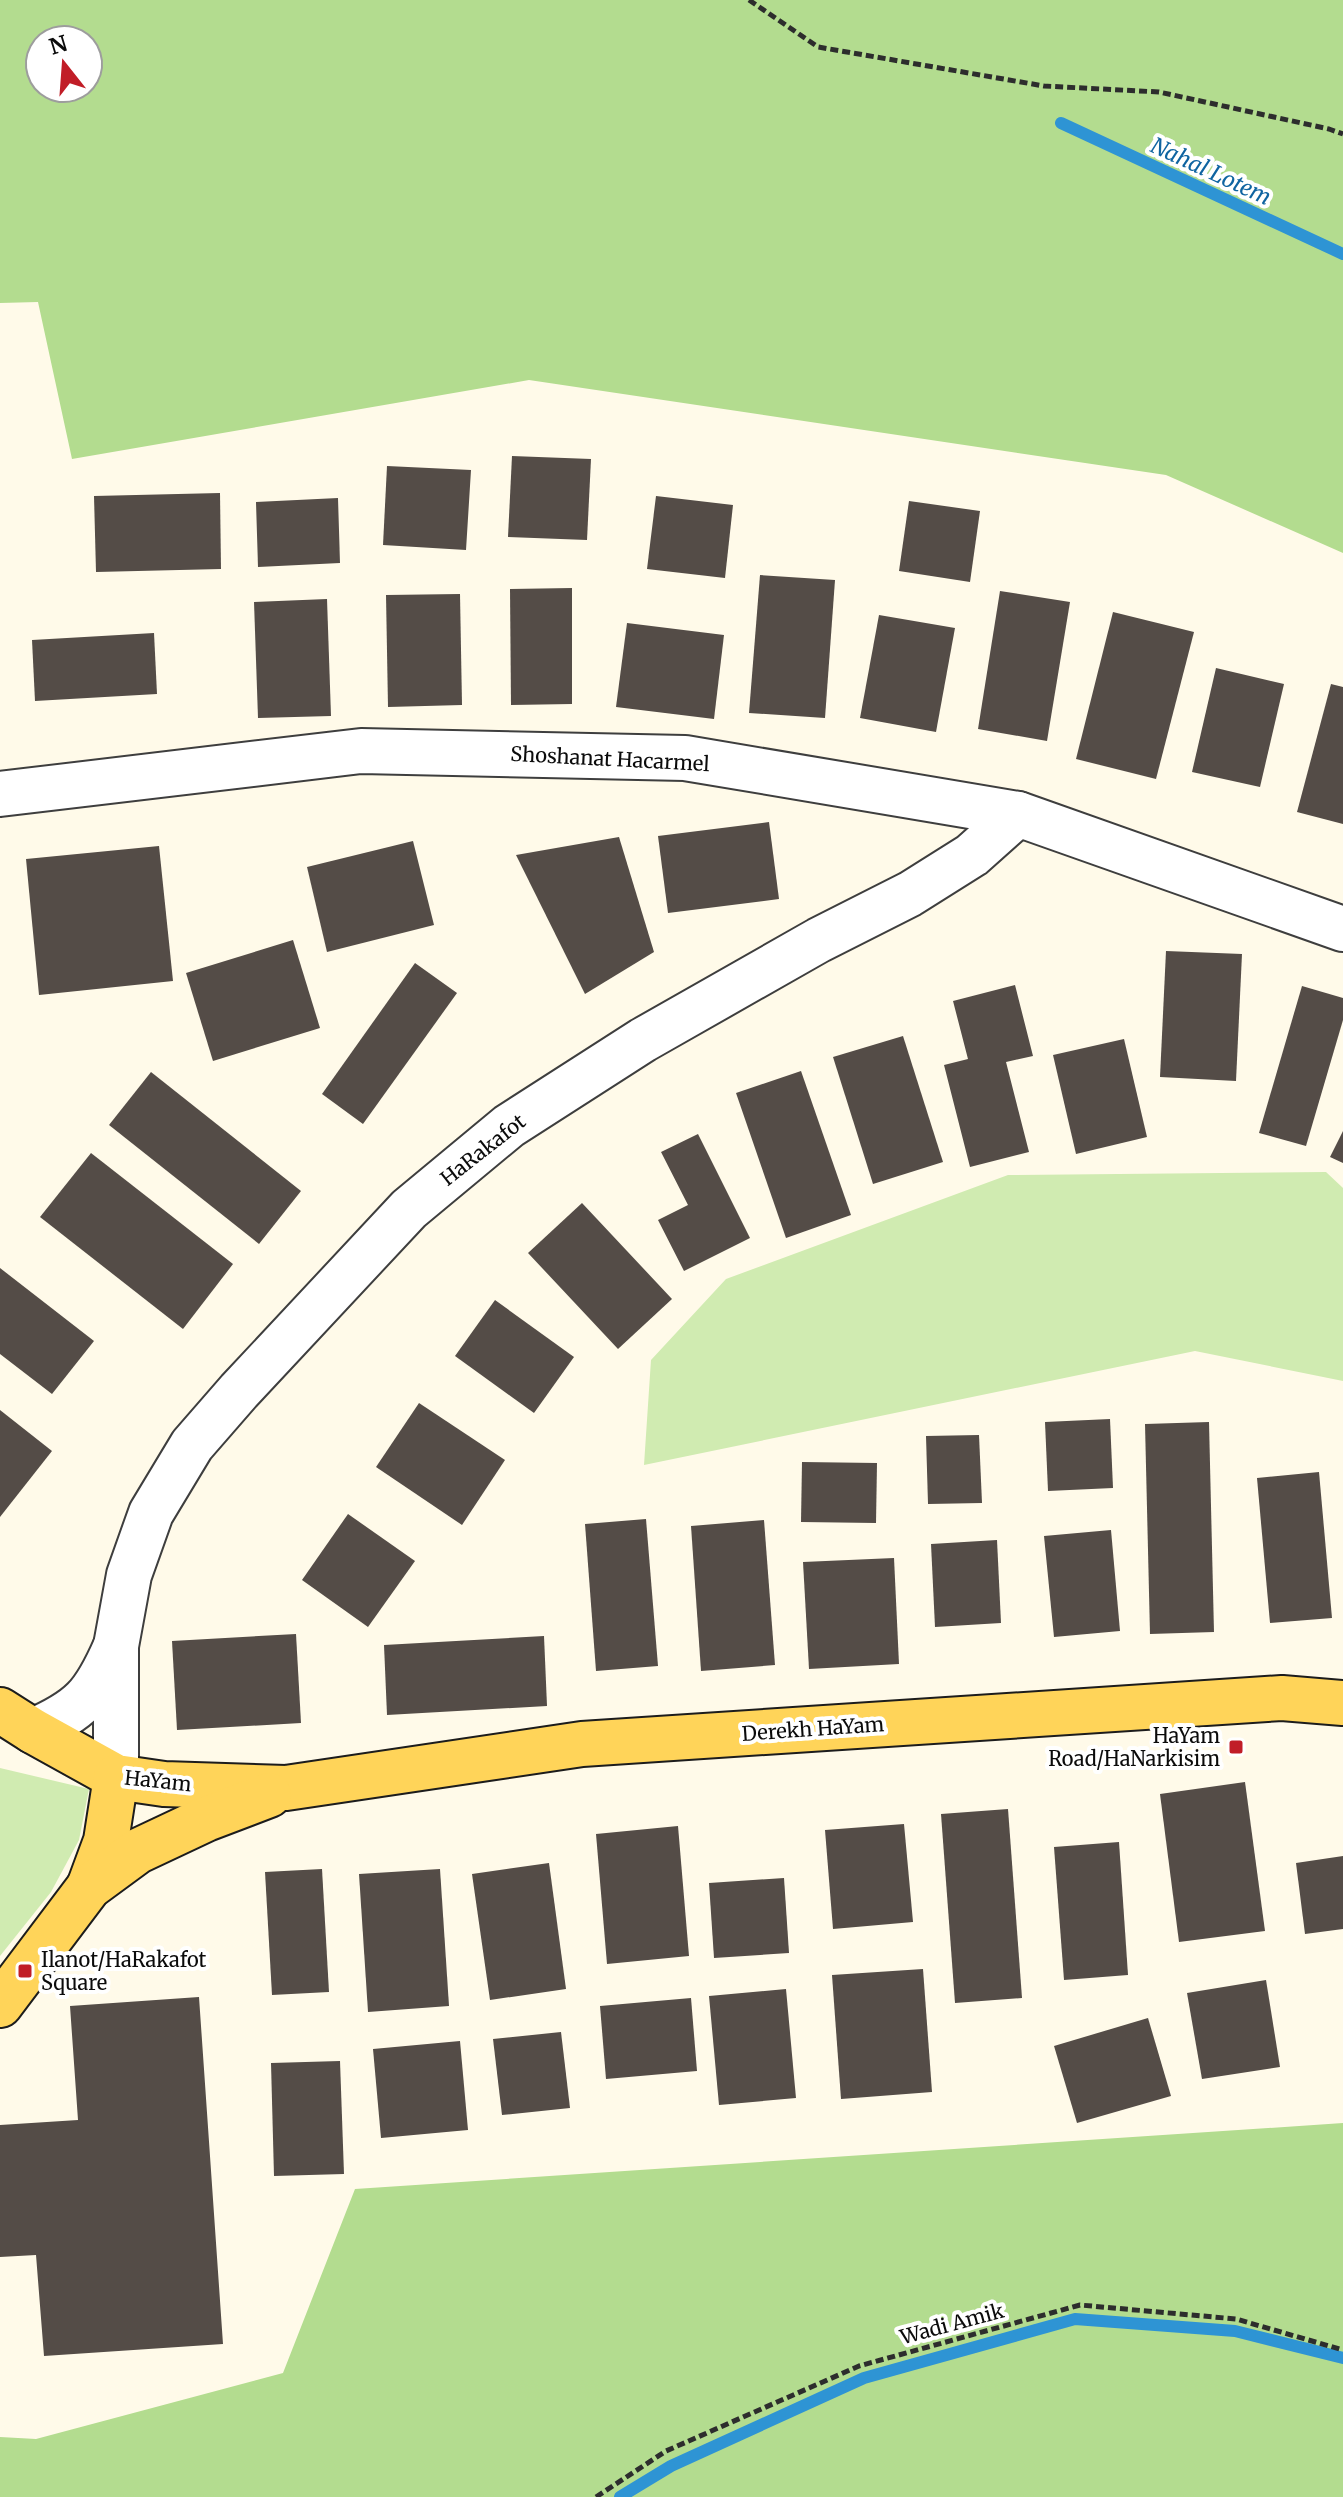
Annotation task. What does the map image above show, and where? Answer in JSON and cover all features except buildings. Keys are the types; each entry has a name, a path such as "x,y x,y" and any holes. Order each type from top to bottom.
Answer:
{"main road":[{"name":"Derekh HaYam","path":"286,1788 582,1744 1282,1698 1343,1703"},
{"name":"HaYam","path":"17,1721 116,1777 164,1784 286,1788"},
{"path":"89,1887 106,1841 116,1777"},
{"path":"0,2005 89,1887 138,1851 206,1819 286,1788"}],"street":[{"name":"Shoshanat Hacarmel","path":"0,794 377,751 685,758 1018,814 1343,929"},
{"name":"HaRakafot","path":"116,1777 116,1646 129,1575 151,1513 192,1445 409,1209 509,1126 643,1040 819,940 910,894 972,855 1018,814"},
{"name":"HaRakafot","path":"17,1721 63,1718 87,1699 102,1678 116,1646"}],"path":[{"path":"749,0 818,47 1044,86 1159,92 1343,134"},
{"name":"Wadi Amik","path":"596,2497 666,2451 859,2366 1080,2305 1236,2319 1343,2350"}],"green space":[{"path":"0,0 1343,0 1343,553 1166,475 529,380 72,459 38,302 0,303"},
{"path":"1326,1172 1343,1188 1343,1381 1195,1351 644,1465 651,1360 726,1279 1008,1175"},
{"path":"0,1768 89,1789 79,1840 51,1892 0,1956"},
{"path":"1343,2123 1343,2497 0,2497 0,2437 36,2439 283,2373 355,2189"}],"waterway":[{"name":"Nahal Lotem","path":"1061,123 1343,254"},
{"path":"620,2497 671,2466 864,2378 1075,2319 1235,2331 1343,2358"}],"place":[{"name":"HaYam Road/HaNarkisim","path":"1236,1747"},
{"name":"Ilanot/HaRakafot Square","path":"25,1971"}]}
